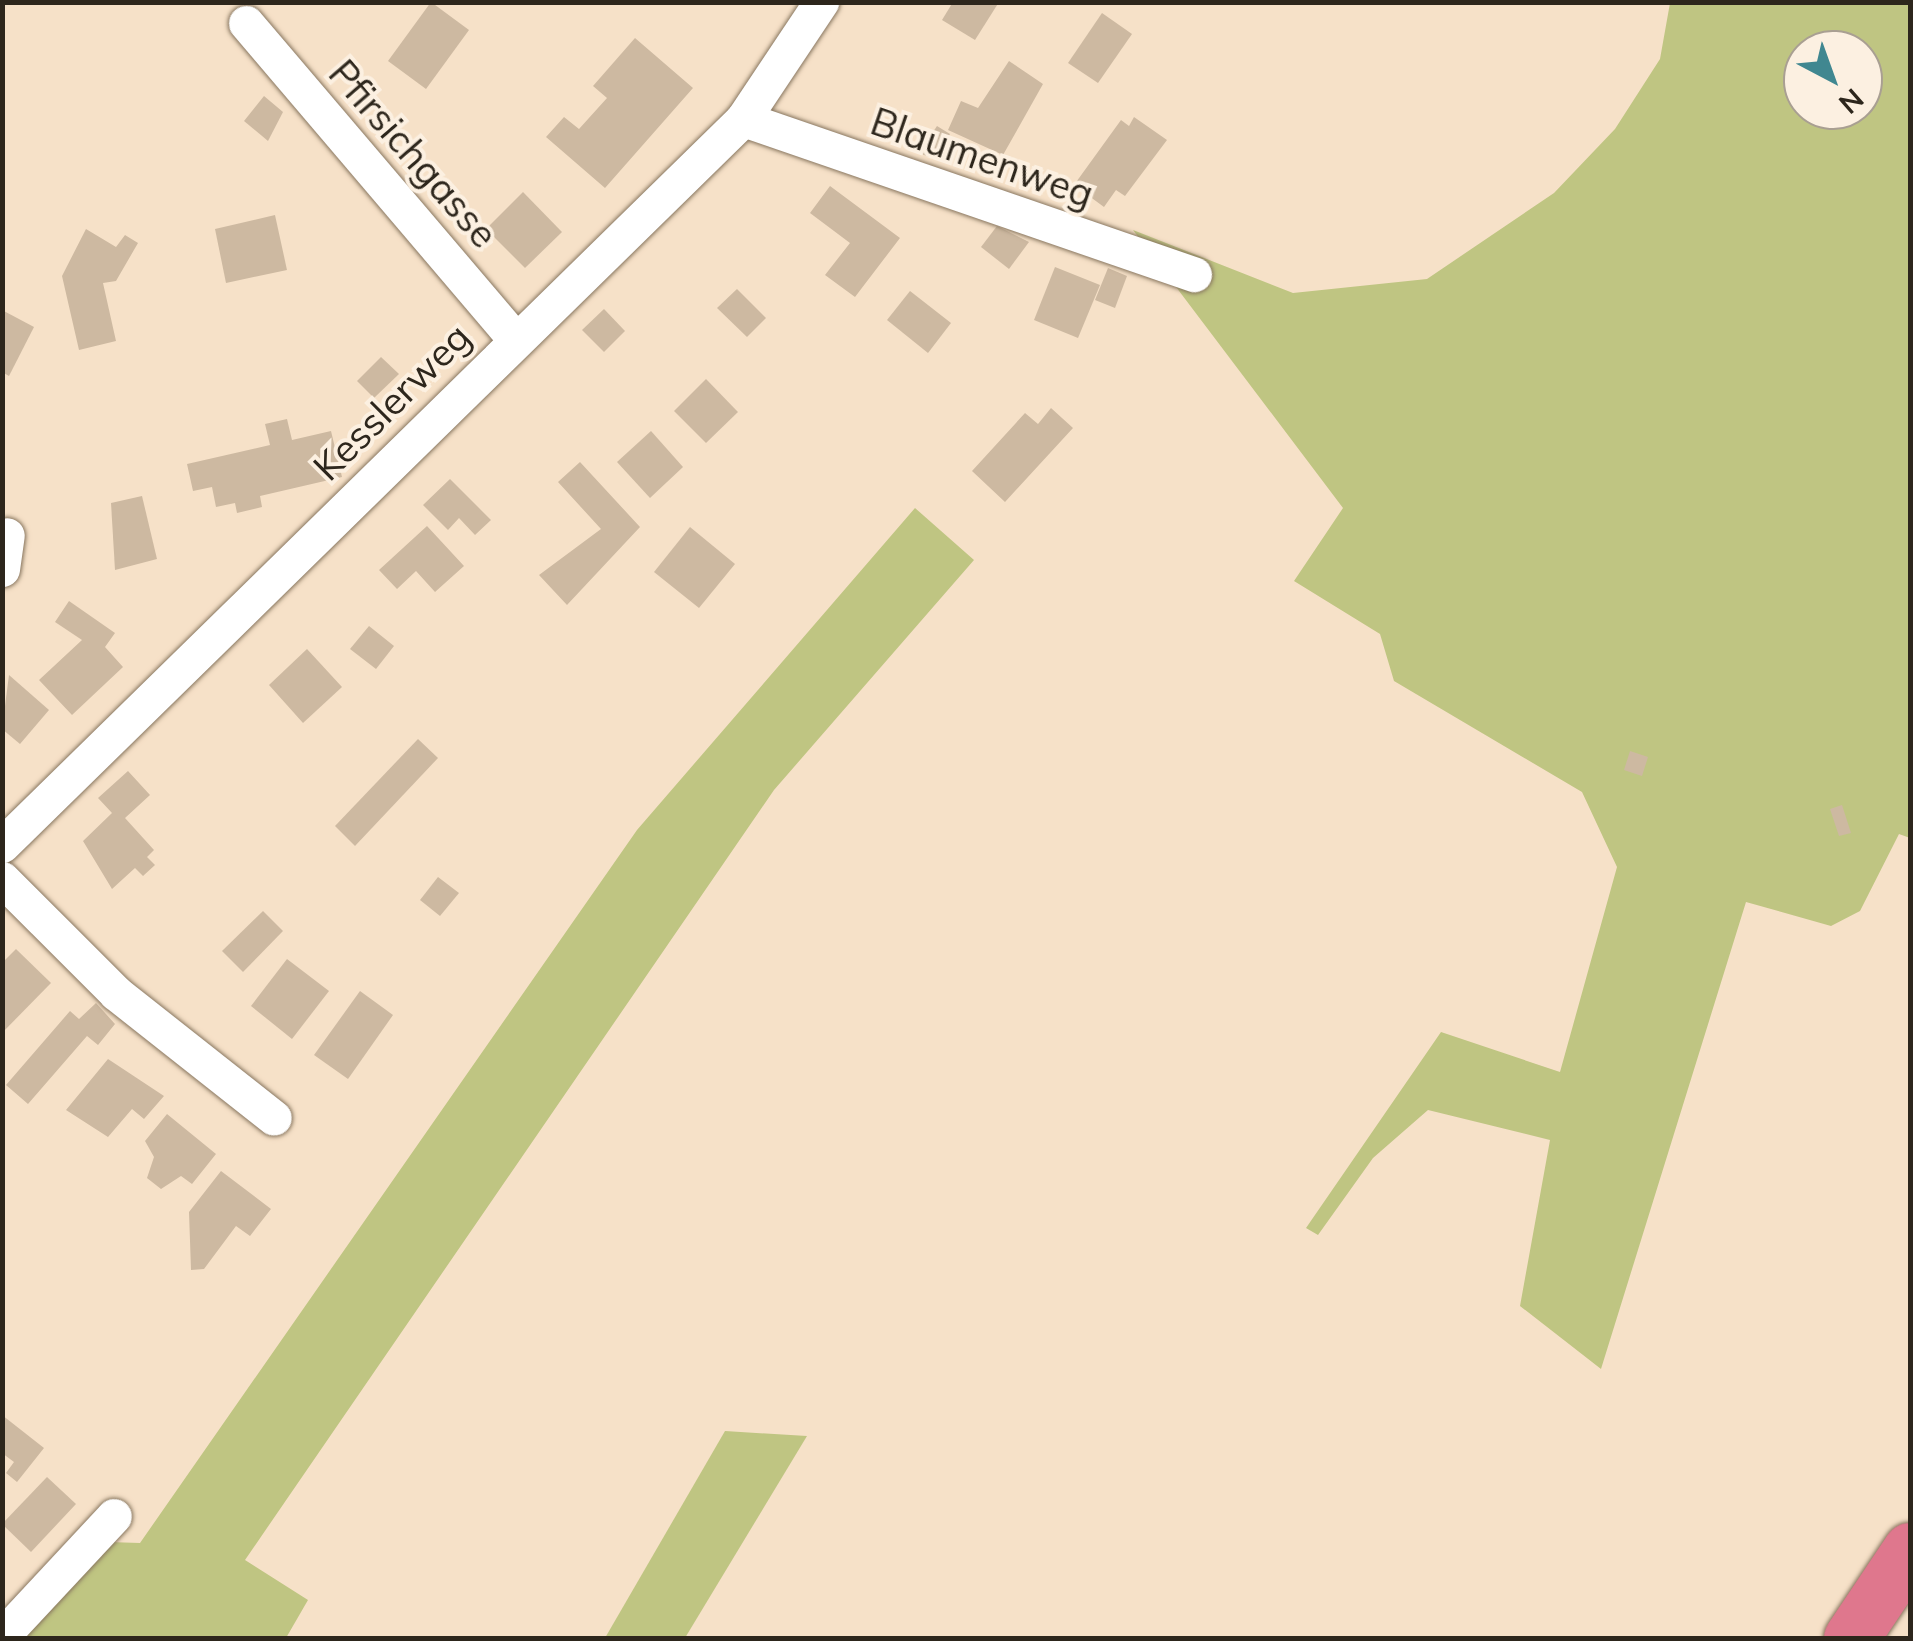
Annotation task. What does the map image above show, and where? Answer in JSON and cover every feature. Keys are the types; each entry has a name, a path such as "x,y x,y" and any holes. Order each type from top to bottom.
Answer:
{"highway":[{"path":"1851,1638 1910,1550"}],"street":[{"name":"Kesslerweg","path":"2,845 743,120 822,2"},
{"name":"Pfirsichgasse","path":"246,23 516,340"},
{"name":"Blaumenweg","path":"743,120 1194,274"},
{"path":"2,879 116,993 274,1118"},
{"path":"2,1636 114,1516"}],"green space":[{"path":"1670,3 1910,3 1910,838 1899,834 1860,911 1831,926 1746,902 1601,1369 1520,1306 1550,1140 1428,1110 1373,1158 1318,1235 1306,1228 1441,1032 1560,1072 1617,867 1582,792 1394,681 1380,634 1294,581 1343,508 1133,230 1293,293 1427,279 1554,193 1615,129 1660,59"},
{"path":"915,508 974,560 774,790 245,1560 308,1600 286,1638 13,1638 108,1542 140,1543 637,830"},
{"path":"725,1431 807,1436 685,1638 605,1638"}],"building":[{"path":"431,2 469,30 426,89 388,61"},
{"path":"953,2 999,2 975,40 942,20"},
{"path":"1102,13 1132,34 1098,83 1068,63"},
{"path":"635,38 693,88 605,188 546,137 564,117 579,129 607,98 593,86"},
{"path":"1009,61 1043,84 1003,155 948,130 961,101 978,108"},
{"path":"264,96 283,112 268,141 244,121"},
{"path":"1134,117 1167,140 1125,196 1116,190 1104,207 1074,185 1121,120 1129,126"},
{"path":"937,126 950,134 934,159 919,153"},
{"path":"830,186 900,238 855,297 825,275 850,243 810,213"},
{"path":"523,192 562,232 525,268 486,229"},
{"path":"275,215 287,270 226,283 215,229"},
{"path":"997,226 1029,242 1009,269 981,247"},
{"path":"86,229 116,247 125,235 138,243 116,281 103,283 116,341 79,350 62,276"},
{"path":"1055,267 1100,285 1078,338 1034,320"},
{"path":"1108,268 1127,276 1115,308 1095,300"},
{"path":"737,289 766,318 747,337 717,308"},
{"path":"910,291 951,323 928,353 887,320"},
{"path":"604,309 625,331 604,352 582,330"},
{"path":"2,310 34,327 9,376 2,372"},
{"path":"381,357 399,374 374,398 357,381"},
{"path":"706,379 738,412 706,443 674,411"},
{"path":"1051,408 1073,428 1005,502 972,471 1025,413 1038,424"},
{"path":"287,419 292,440 331,431 342,477 260,496 262,507 237,513 235,503 216,507 212,487 193,491 187,464 270,445 265,424"},
{"path":"651,431 683,467 650,498 617,462"},
{"path":"580,462 640,527 567,605 539,575 601,529 558,482"},
{"path":"450,479 491,520 475,535 459,518 448,530 423,505"},
{"path":"142,496 157,559 115,570 111,503"},
{"path":"427,526 464,566 435,592 416,571 397,589 379,570"},
{"path":"690,527 735,564 699,608 654,572"},
{"path":"69,601 115,633 105,647 123,667 72,715 39,680 82,640 55,622"},
{"path":"369,626 394,646 376,669 350,649"},
{"path":"307,649 342,687 303,723 269,685"},
{"path":"9,675 49,710 20,744 2,729"},
{"path":"418,739 438,758 355,846 335,826"},
{"path":"1630,751 1648,757 1642,776 1624,770"},
{"path":"128,771 150,795 125,818 154,850 147,857 155,865 143,876 135,868 112,889 83,841 112,813 98,798"},
{"path":"1842,805 1851,833 1839,836 1830,809"},
{"path":"438,877 459,893 440,916 420,900"},
{"path":"263,911 283,931 243,972 222,951"},
{"path":"16,949 51,983 2,1033 2,963"},
{"path":"287,959 329,991 292,1039 251,1006"},
{"path":"360,991 393,1015 348,1079 314,1055"},
{"path":"96,1003 115,1024 98,1045 87,1036 28,1104 6,1085 70,1011 79,1019"},
{"path":"108,1059 164,1096 144,1119 132,1109 108,1137 66,1110"},
{"path":"167,1114 216,1154 192,1184 181,1176 161,1189 147,1178 154,1157 145,1141"},
{"path":"221,1171 271,1209 250,1236 236,1226 204,1269 191,1270 189,1212"},
{"path":"2,1415 44,1448 17,1482 6,1473 14,1462 2,1453"},
{"path":"47,1477 76,1504 31,1552 2,1524"}]}
